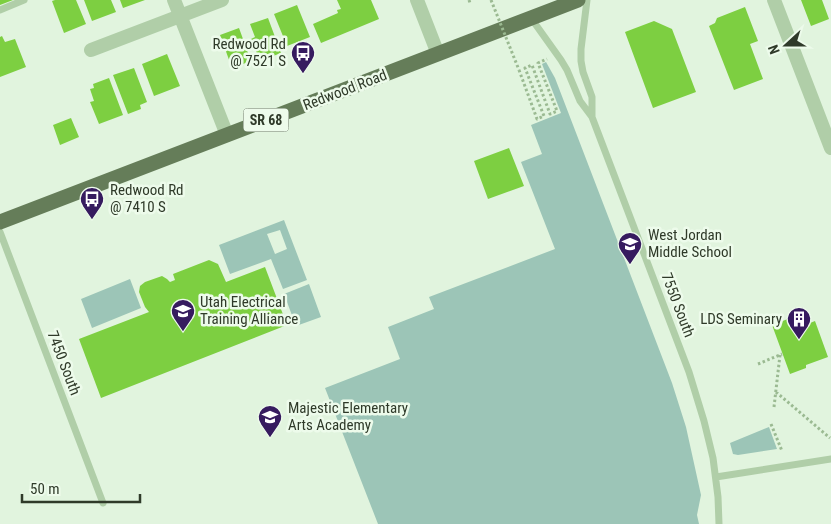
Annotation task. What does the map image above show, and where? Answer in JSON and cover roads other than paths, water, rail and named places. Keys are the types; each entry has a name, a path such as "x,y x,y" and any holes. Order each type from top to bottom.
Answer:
{"main road":[{"name":"Redwood Road","path":"0,222 578,0"}],"street":[{"path":"174,0 226,135"},
{"path":"91,50 222,0"},
{"path":"417,0 438,54"},
{"path":"774,0 831,148"}],"lane":[{"path":"0,10 24,0"},
{"name":"7550 South","path":"587,0 581,61 592,97 592,116"},
{"name":"7550 South","path":"531,18 564,65 580,101 592,116 688,372 714,458 719,524"},
{"name":"7450 South","path":"0,232 102,503"},
{"path":"716,477 831,459"}],"place":[{"name":"Redwood Rd @ 7521 S","path":"303,74"},
{"name":"Redwood Rd @ 7410 S","path":"92,220"},
{"name":"West Jordan Middle School","path":"630,265"},
{"name":"Utah Electrical Training Alliance","path":"183,332"},
{"name":"LDS Seminary","path":"799,340"},
{"name":"Majestic Elementary Arts Academy","path":"270,438"}]}
